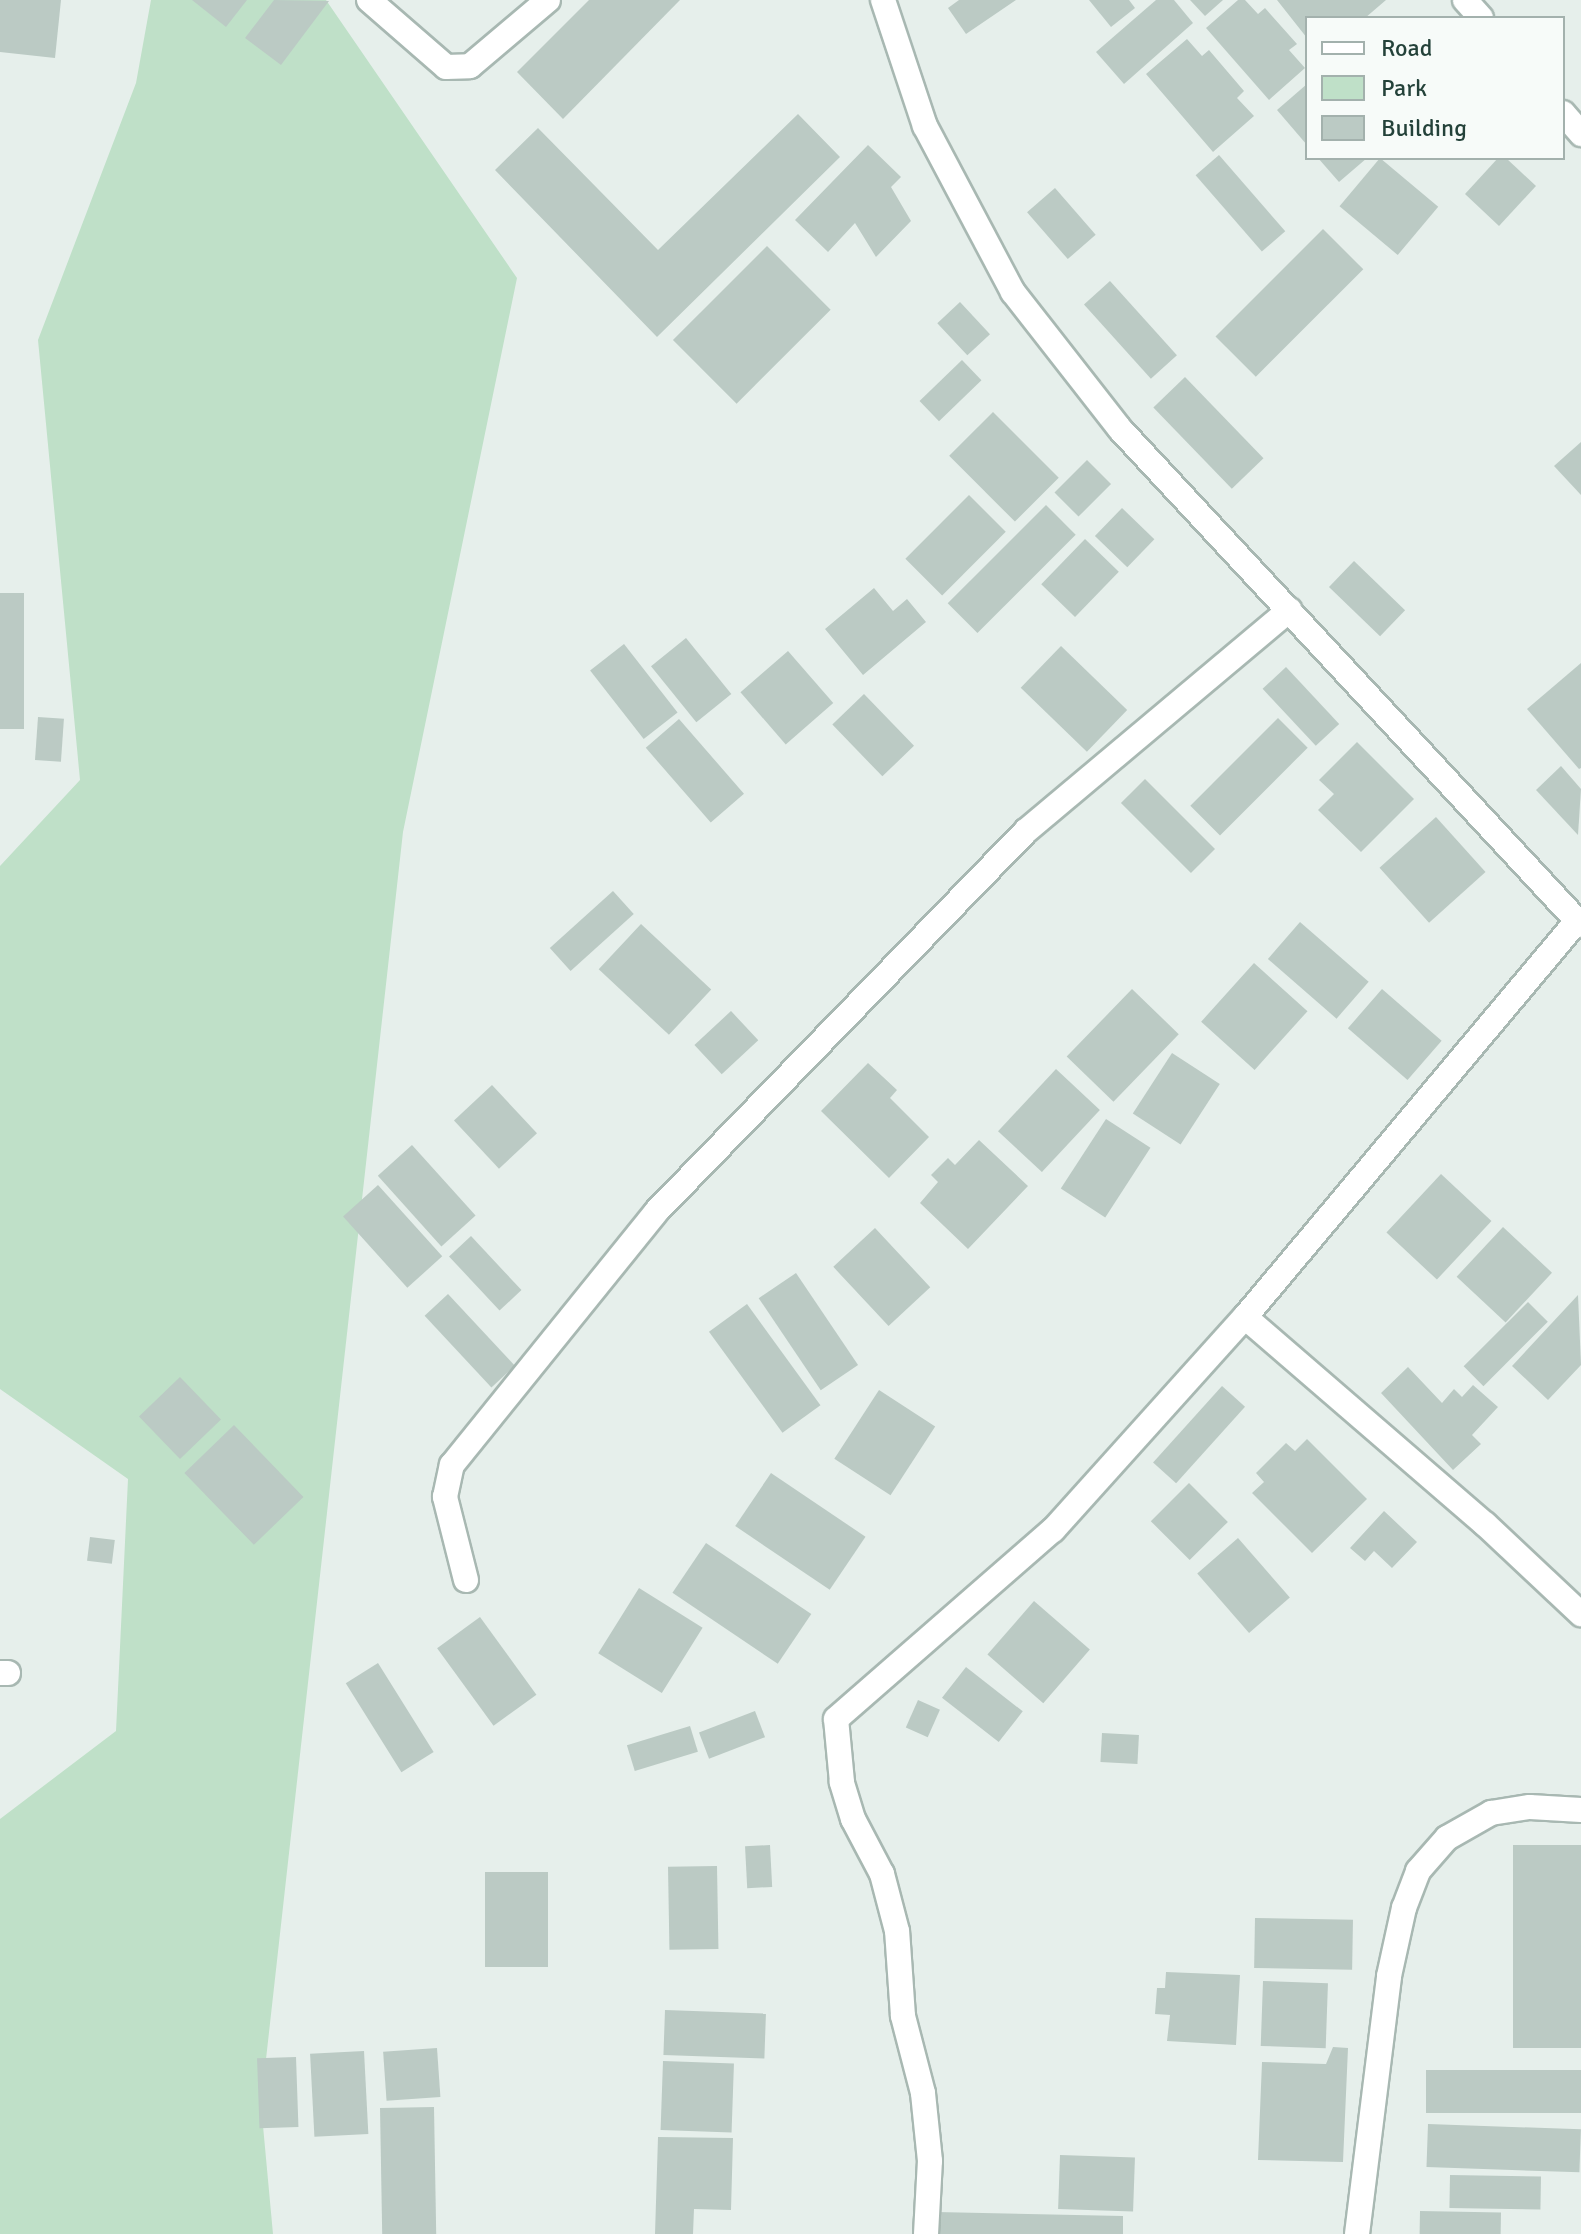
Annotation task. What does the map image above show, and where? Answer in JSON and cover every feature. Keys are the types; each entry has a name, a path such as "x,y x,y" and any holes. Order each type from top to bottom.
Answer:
{"street":[{"path":"369,0 446,67 470,66 548,0"},
{"path":"883,0 925,126 1013,292 1120,429 1579,923 1245,1317 1053,1530 836,1719 842,1782 853,1819 882,1874 897,1931 903,2016 923,2093 930,2161 926,2234"},
{"path":"1465,0 1479,16"},
{"path":"1565,115 1581,134"},
{"path":"466,1580 445,1497 452,1465 656,1212 1026,831 1289,610"},
{"path":"1245,1317 1581,1614"},
{"path":"1357,2234 1389,1976 1404,1908 1418,1871 1447,1838 1491,1813 1530,1807 1581,1810"}],"green space":[{"path":"151,0 326,0 517,278 403,832 261,2104 273,2234 0,2234 0,1819 116,1731 128,1479 0,1389 0,866 80,780 38,340 136,83"}],"building":[{"path":"0,0 61,0 55,58 0,52"},
{"path":"192,0 247,0 226,27"},
{"path":"274,0 329,1 281,65 245,38"},
{"path":"589,0 680,0 563,119 517,72"},
{"path":"959,0 1016,0 966,34 948,8"},
{"path":"1089,0 1129,0 1135,8 1111,27"},
{"path":"1156,0 1174,0 1193,23 1124,84 1096,52"},
{"path":"1190,0 1223,0 1205,16"},
{"path":"1238,0 1245,0 1258,14 1265,8 1297,44 1289,50 1305,68 1269,100 1206,28"},
{"path":"1277,0 1386,0 1367,16 1305,16 1305,35"},
{"path":"1187,39 1202,56 1209,50 1244,91 1237,98 1254,116 1213,152 1146,74"},
{"path":"1305,86 1305,143 1277,110"},
{"path":"798,114 840,157 657,337 495,170 538,128 658,250"},
{"path":"868,145 901,177 891,187 911,221 876,257 855,223 828,252 795,220"},
{"path":"1219,155 1285,231 1262,252 1196,175"},
{"path":"1320,160 1365,160 1339,182"},
{"path":"1378,160 1382,160 1438,207 1398,255 1340,206"},
{"path":"1496,160 1508,160 1536,186 1499,226 1465,194"},
{"path":"1055,188 1096,235 1068,259 1027,212"},
{"path":"1323,229 1363,269 1256,377 1216,336"},
{"path":"767,246 831,310 737,404 673,340"},
{"path":"1110,281 1177,355 1151,379 1084,304"},
{"path":"960,302 990,334 967,355 937,323"},
{"path":"962,360 981,380 939,421 920,401"},
{"path":"1185,377 1263,458 1232,489 1153,408"},
{"path":"993,412 1059,478 1015,522 949,456"},
{"path":"1581,442 1581,495 1554,466"},
{"path":"1087,460 1111,484 1079,517 1054,493"},
{"path":"969,495 1006,532 942,595 905,559"},
{"path":"1046,505 1076,535 977,633 948,603"},
{"path":"1122,508 1154,539 1127,567 1095,536"},
{"path":"1085,539 1119,572 1075,617 1041,584"},
{"path":"1354,561 1405,610 1380,636 1329,587"},
{"path":"874,588 893,611 907,599 926,622 863,675 825,629"},
{"path":"0,593 24,593 24,729 0,729"},
{"path":"686,638 731,694 696,722 651,666"},
{"path":"624,644 678,713 644,739 590,670"},
{"path":"1061,646 1127,710 1087,752 1021,688"},
{"path":"788,651 833,703 786,744 740,692"},
{"path":"1581,663 1581,768 1579,769 1527,709"},
{"path":"1286,667 1339,724 1316,746 1263,689"},
{"path":"864,694 914,746 882,776 832,725"},
{"path":"38,717 64,719 61,762 35,760"},
{"path":"1278,718 1308,748 1220,835 1190,806"},
{"path":"679,719 744,794 711,823 646,748"},
{"path":"1357,742 1414,799 1361,852 1318,810 1334,794 1319,780"},
{"path":"1561,766 1581,789 1578,835 1536,790"},
{"path":"1145,779 1215,849 1191,873 1121,803"},
{"path":"1436,817 1486,872 1429,923 1380,868"},
{"path":"613,891 634,914 571,971 550,948"},
{"path":"1300,922 1369,982 1337,1019 1268,959"},
{"path":"641,924 711,989 669,1035 599,969"},
{"path":"1254,963 1308,1011 1255,1070 1201,1022"},
{"path":"1132,989 1179,1034 1113,1102 1067,1057"},
{"path":"1382,989 1442,1041 1408,1080 1348,1028"},
{"path":"731,1011 758,1040 722,1074 694,1045"},
{"path":"1172,1053 1220,1084 1181,1144 1133,1113"},
{"path":"868,1063 897,1090 890,1098 929,1137 889,1178 821,1111"},
{"path":"1056,1069 1100,1110 1042,1172 998,1131"},
{"path":"492,1085 537,1133 499,1169 454,1120"},
{"path":"1106,1119 1150,1148 1105,1217 1061,1189"},
{"path":"979,1140 1028,1186 968,1249 920,1203 938,1182 931,1175 948,1158 955,1165"},
{"path":"412,1145 476,1216 441,1246 378,1176"},
{"path":"1441,1174 1491,1221 1437,1280 1386,1233"},
{"path":"378,1185 442,1256 407,1288 343,1216"},
{"path":"1503,1227 1552,1273 1506,1322 1457,1277"},
{"path":"875,1228 930,1287 889,1326 833,1267"},
{"path":"471,1236 521,1290 500,1311 449,1256"},
{"path":"796,1273 858,1365 821,1390 759,1298"},
{"path":"448,1294 515,1366 491,1387 425,1316"},
{"path":"1578,1295 1581,1365 1548,1400 1512,1366"},
{"path":"1528,1302 1548,1322 1483,1386 1464,1366"},
{"path":"747,1304 820,1405 782,1433 709,1332"},
{"path":"1408,1367 1442,1403 1454,1389 1462,1397 1473,1385 1498,1407 1472,1435 1481,1444 1453,1470 1381,1393"},
{"path":"180,1377 221,1419 180,1459 139,1417"},
{"path":"1222,1386 1245,1407 1176,1483 1153,1463"},
{"path":"879,1390 935,1426 891,1495 834,1459"},
{"path":"234,1425 303,1497 254,1545 184,1473"},
{"path":"1307,1439 1367,1499 1312,1553 1252,1493 1264,1482 1256,1473 1286,1443 1295,1451"},
{"path":"771,1473 866,1537 830,1590 735,1526"},
{"path":"1189,1483 1228,1522 1190,1560 1151,1521"},
{"path":"1384,1511 1417,1542 1392,1568 1374,1551 1365,1561 1350,1548"},
{"path":"90,1537 115,1540 112,1564 87,1561"},
{"path":"1238,1538 1290,1598 1249,1633 1197,1573"},
{"path":"706,1543 811,1614 778,1664 672,1593"},
{"path":"639,1588 703,1628 662,1693 598,1653"},
{"path":"1034,1601 1090,1650 1043,1703 987,1655"},
{"path":"480,1617 536,1695 494,1726 437,1648"},
{"path":"378,1663 434,1752 401,1772 346,1683"},
{"path":"966,1667 1023,1711 999,1742 942,1698"},
{"path":"918,1700 940,1710 928,1737 906,1727"},
{"path":"755,1711 765,1737 709,1759 699,1733"},
{"path":"690,1726 698,1752 635,1771 627,1745"},
{"path":"1102,1733 1139,1735 1137,1764 1100,1762"},
{"path":"770,1845 772,1887 747,1888 745,1846"},
{"path":"1513,1845 1581,1845 1581,2048 1513,2048"},
{"path":"717,1866 718,1949 669,1950 668,1867"},
{"path":"485,1872 548,1872 548,1967 485,1967"},
{"path":"1255,1918 1353,1920 1352,1970 1254,1968"},
{"path":"1166,1972 1240,1975 1236,2045 1167,2041 1170,2015 1155,2014 1157,1988 1165,1988"},
{"path":"1263,1981 1328,1983 1326,2048 1261,2046"},
{"path":"665,2010 766,2014 764,2058 663,2055"},
{"path":"1333,2047 1348,2048 1343,2162 1258,2160 1262,2062 1326,2064"},
{"path":"437,2048 440,2097 387,2101 383,2052"},
{"path":"364,2051 368,2134 314,2137 310,2054"},
{"path":"296,2057 298,2127 259,2128 257,2058"},
{"path":"663,2061 734,2063 732,2132 661,2130"},
{"path":"1426,2070 1581,2070 1581,2113 1426,2113"},
{"path":"434,2107 436,2234 382,2234 380,2108"},
{"path":"1428,2124 1581,2129 1579,2172 1426,2167"},
{"path":"658,2137 733,2138 731,2210 694,2209 693,2234 655,2234"},
{"path":"1060,2155 1135,2158 1133,2212 1058,2209"},
{"path":"1450,2175 1541,2177 1540,2210 1449,2208"},
{"path":"1420,2211 1501,2212 1501,2234 1420,2234"},
{"path":"936,2212 1123,2216 1123,2234 935,2234"}]}
